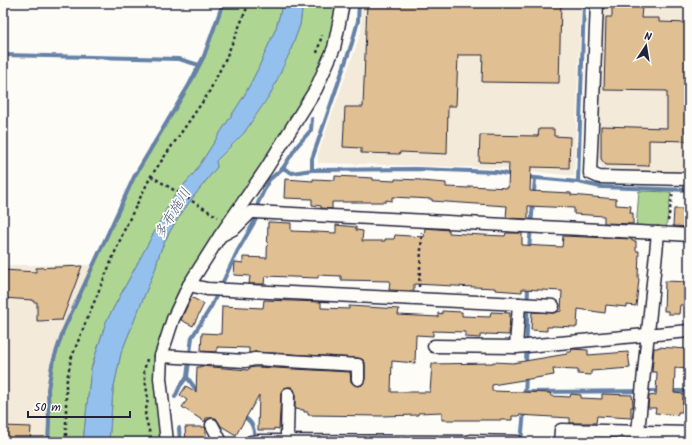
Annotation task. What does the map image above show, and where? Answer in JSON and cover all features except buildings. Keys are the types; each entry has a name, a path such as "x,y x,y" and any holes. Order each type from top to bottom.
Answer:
{"street":[{"path":"167,442 160,378 162,356 173,319 189,285 220,236 266,169 316,89 334,48 343,3"},
{"path":"597,3 590,173 599,177 689,179"},
{"path":"220,236 235,228 251,212 689,235"},
{"path":"638,437 648,334 662,233"},
{"path":"189,285 219,290 553,306"},
{"path":"522,346 524,304"},
{"path":"434,346 522,346 689,331"},
{"path":"162,356 244,361 255,359 358,365 358,379"},
{"path":"288,394 287,434 290,442"},
{"path":"212,425 222,442"},
{"path":"560,442 561,430 638,437 689,432"},
{"path":"255,441 517,442"}],"path":[{"path":"66,442 66,385 71,359 120,240 151,176 208,94 226,58 249,3"},
{"path":"151,176 218,217"},
{"path":"662,233 672,194"},
{"path":"418,299 422,221"}],"shaded area":[{"path":"362,3 581,3 574,176 501,168 318,163 318,154 361,32"},
{"path":"603,3 689,3 689,174 605,170 597,162"},
{"path":"3,265 93,265 63,331 52,365 48,442 3,442"}],"green space":[{"path":"223,3 283,3 276,28 244,96 195,172 172,199 106,322 91,369 83,442 48,442 48,389 52,365 63,331 134,177 189,85 204,56"},
{"path":"303,3 337,3 327,51 318,74 293,119 223,221 193,272 155,379 160,442 109,442 113,391 121,353 156,267 159,254 180,215 217,167 216,161 244,133 290,52 300,25"},
{"path":"639,191 671,192 666,229 636,228"}],"water":[{"name":"多布施川","path":"283,3 303,3 300,25 290,52 271,93 244,133 216,161 217,167 180,214 165,241 121,353 113,391 109,442 83,442 91,369 106,322 172,199 195,172 244,96 276,28"}],"waterway":[{"path":"48,442 48,389 52,365 63,331 134,177 189,85 204,56 223,3"},
{"path":"359,3 358,21 352,43 312,159 312,170 417,169 496,172 513,175"},
{"path":"578,182 584,3"},
{"path":"3,55 179,59 199,65"},
{"path":"175,397 180,386 187,377 192,337 211,307 237,252 256,219 258,203 269,180 283,168 297,146 311,130 312,119"},
{"path":"283,168 292,173 312,170"},
{"path":"525,177 578,182 601,187 689,190"},
{"path":"529,250 535,179"},
{"path":"526,366 528,285"},
{"path":"525,396 526,375"},
{"path":"187,377 199,394"},
{"path":"525,392 661,391"},
{"path":"670,391 689,391"},
{"path":"521,442 524,411"},
{"path":"242,416 251,423 255,439"},
{"path":"179,428 180,442"}]}
